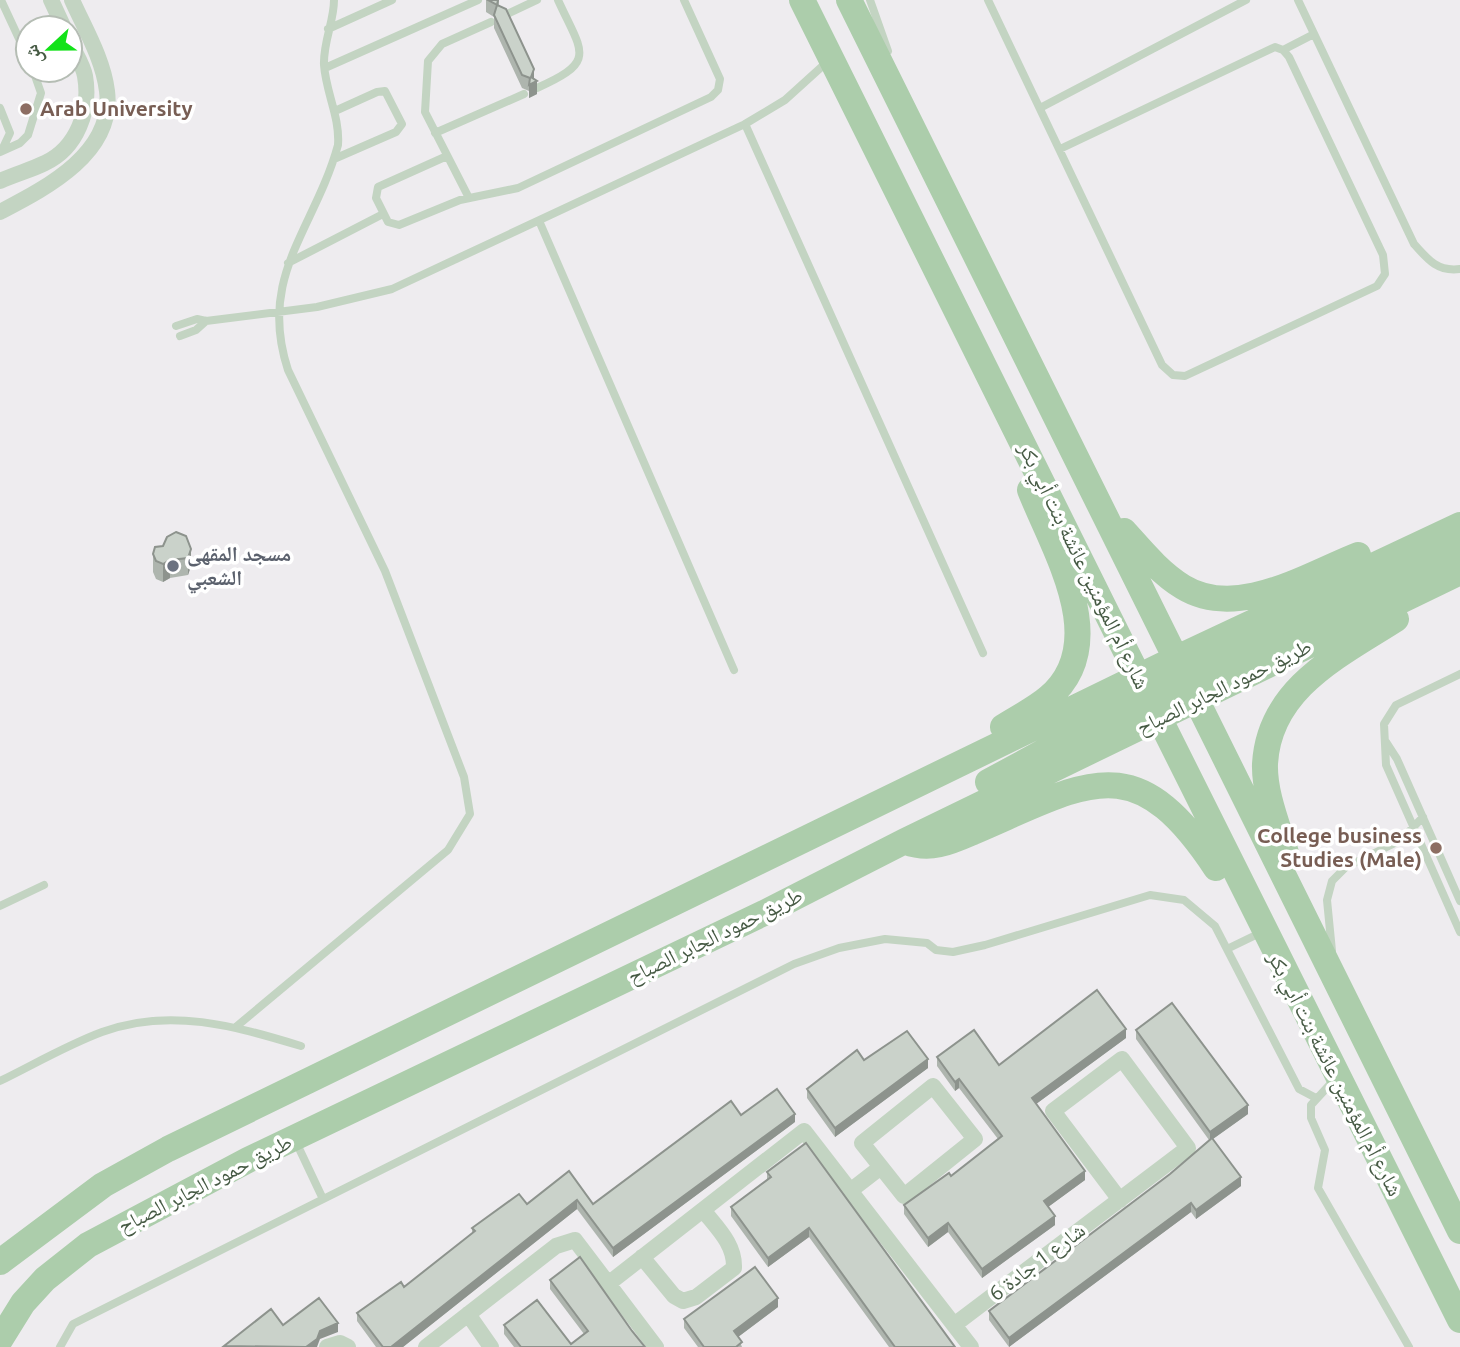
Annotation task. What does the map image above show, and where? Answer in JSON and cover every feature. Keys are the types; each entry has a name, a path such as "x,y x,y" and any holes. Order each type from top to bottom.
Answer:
{"main road":[{"name":"شارع أم المؤمنين عائشة بنت أبي بكر","path":"802,0 986,366 1262,932 1460,1320"},
{"name":"شارع أم المؤمنين عائشة بنت أبي بكر","path":"849,0 1105,510 1336,985 1460,1231"},
{"path":"910,788 1049,697 1068,673 1079,644 1079,625 1074,600 1006,431 986,366"},
{"path":"1105,510 1151,561 1184,588 1230,599 1254,597 1414,534 1454,536"},
{"name":"طريق حمود الجابر الصباح","path":"0,1262 103,1185 168,1149 910,788 1149,698 1187,680 1454,536"},
{"name":"طريق حمود الجابر الصباح","path":"1187,680 1460,572"},
{"path":"1305,919 1270,793 1265,766 1270,734 1285,702 1317,670 1460,579"},
{"path":"1187,680 1165,702 1149,698 930,813 905,841 922,847 951,841 1076,788 1104,785 1133,787 1176,814 1262,932"},
{"name":"طريق حمود الجابر الصباح","path":"0,1340 23,1303 45,1279 88,1245 294,1138 764,913 905,841"}],"street":[{"path":"0,212 52,183 76,164 86,154 102,128 108,110 102,66 72,0"},
{"path":"0,181 47,162 66,148 77,133 85,114 87,97 84,72"},
{"name":"شارع 1 جادة 6","path":"954,1325 1120,1200 1188,1148 1122,1059 1053,1111 1120,1200"},
{"path":"933,1086 975,1139 904,1196 881,1167 862,1143 933,1086"},
{"path":"608,1284 804,1131 971,1347"},
{"path":"850,1191 881,1167"},
{"path":"642,1257 674,1296 683,1301 696,1297 734,1268 735,1256 730,1244 703,1210"},
{"path":"426,1347 556,1246 575,1240 656,1347"},
{"path":"468,1314 491,1347"},
{"path":"327,1347 340,1343 348,1347"}],"lane":[{"path":"1,0 14,28"},
{"path":"237,1026 448,850 470,814 464,776 385,571 288,370 280,341 278,311 288,262 334,159 339,134 325,68 328,29 334,0"},
{"path":"328,29 392,0"},
{"path":"325,68 478,0"},
{"path":"503,16 537,0"},
{"path":"537,88 571,72 578,62 579,49 558,0"},
{"path":"447,156 377,187 375,194 383,214 391,224 399,225 469,198 518,188 715,94 719,85 718,74 684,0"},
{"path":"870,0 910,124"},
{"path":"988,0 1162,365 1173,375 1185,376 1377,286 1385,274 1383,255 1289,57 1283,50 1275,47 1060,149"},
{"path":"1040,108 1246,0"},
{"path":"1298,0 1414,244 1430,262 1446,271 1460,269"},
{"path":"469,198 424,107 431,54 442,44 491,22"},
{"path":"1283,50 1314,34"},
{"path":"176,326 197,319 206,321 343,302 392,289 540,223 745,124 785,100 831,58"},
{"path":"0,151 28,135 41,93 38,84"},
{"path":"334,159 396,132 402,124 390,96 381,90 335,111"},
{"path":"435,133 524,94"},
{"path":"0,108 10,133 8,142 0,151"},
{"path":"745,124 983,653"},
{"path":"288,262 383,214"},
{"path":"540,223 733,670"},
{"path":"180,336 200,328 206,321"},
{"path":"1460,674 1390,710 1384,724 1386,765 1460,932"},
{"path":"1386,742 1397,760 1460,901"},
{"path":"1336,985 1327,910 1328,890 1346,867 1401,840 1423,817"},
{"path":"1401,840 1421,842"},
{"path":"0,906 44,885"},
{"path":"60,1347 73,1324 794,964 839,948 884,939 927,943 936,950 953,952 985,945 1150,895 1184,900 1215,926 1299,1090 1316,1098"},
{"path":"1227,949 1262,932"},
{"path":"0,1081 102,1032 169,1020 237,1026 301,1046"},
{"path":"1337,1078 1311,1105 1311,1118 1325,1150 1318,1188 1409,1347"},
{"path":"294,1138 323,1199"}],"building":[{"path":"497,5 506,9 534,69 531,77 537,81 529,85 530,78 522,75 494,15"},
{"path":"176,532 186,536 191,549 188,558 170,560 163,564 156,561 153,554 155,547 163,546 167,537"},
{"path":"1097,990 1126,1029 1032,1098 1085,1171 1044,1201 1055,1216 982,1269 948,1223 928,1238 904,1205 949,1173 951,1176 1002,1136 959,1079 955,1082 937,1057 974,1030 999,1065"},
{"path":"1172,1003 1248,1105 1210,1132 1136,1030"},
{"path":"907,1031 928,1059 835,1128 807,1089 857,1050 864,1060"},
{"path":"777,1089 795,1114 613,1248 577,1200 391,1347 383,1347 357,1313 401,1282 404,1287 475,1231 472,1228 519,1194 527,1204 569,1171 593,1204 731,1101 741,1115"},
{"path":"1212,1138 1241,1177 1196,1210 1191,1203 1009,1338 989,1311 1170,1174"},
{"path":"806,1143 955,1347 895,1347 809,1228 768,1258 731,1207 771,1177 767,1172"},
{"path":"580,1257 645,1347 521,1347 504,1325 537,1300 571,1344 588,1331 550,1280"},
{"path":"755,1267 778,1298 734,1331 742,1342 736,1347 704,1347 684,1319"},
{"path":"319,1298 338,1323 320,1331 317,1339 306,1347 224,1346 271,1309 283,1325"}],"place":[{"name":"Arab University","path":"26,109"},
{"name":"مسجد المقهى الشعبي","path":"173,566"},
{"name":"College business Studies (Male)","path":"1436,848"}]}
